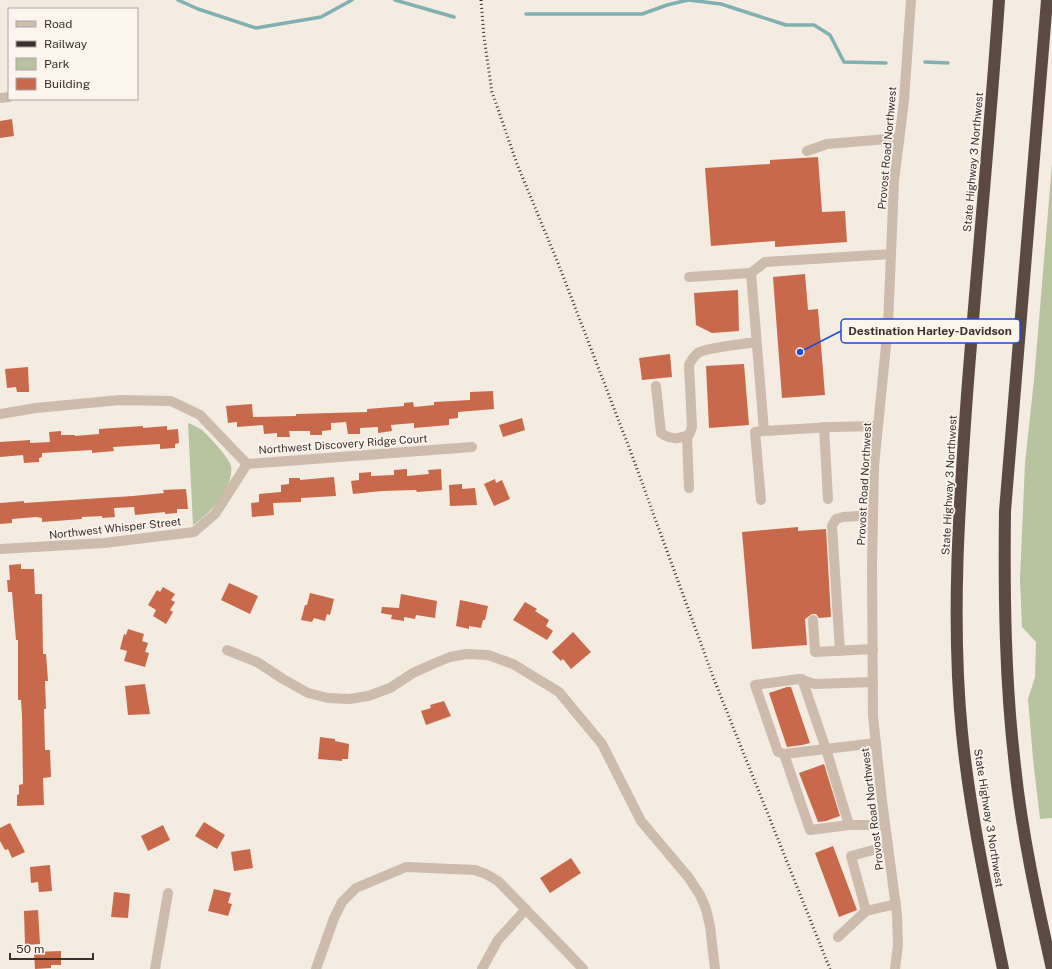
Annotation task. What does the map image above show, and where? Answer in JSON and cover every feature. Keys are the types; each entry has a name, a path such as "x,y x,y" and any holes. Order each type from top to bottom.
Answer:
{"highway":[{"name":"State Highway 3 Northwest","path":"999,0 960,493 957,587 958,665 962,732 968,782 980,853 1004,969"},
{"path":"1047,0 1005,511 1004,565 1007,673 1015,766 1029,860 1052,969"}],"street":[{"name":"Provost Road Northwest","path":"895,969 898,945 896,904 885,825 873,716 873,515 874,466 888,326 894,181 904,101 911,0"},
{"path":"807,151 827,144 900,138"},
{"path":"689,277 751,273 765,262 891,254"},
{"path":"751,273 764,431"},
{"path":"656,386 661,433 668,438 679,439 687,436 689,435 692,427 689,366 694,357 699,352 756,342"},
{"name":"Northwest Discovery Ridge Court","path":"0,414 36,408 120,400 171,402 200,415 247,464 472,447"},
{"path":"761,500 755,432 824,427 878,426"},
{"path":"824,427 828,499"},
{"path":"687,436 689,488"},
{"name":"Northwest Whisper Street","path":"0,549 104,544 194,532 215,514 247,464"},
{"path":"840,651 832,526 836,519 843,517 873,515"},
{"path":"813,620 815,652 873,648"},
{"path":"227,650 257,662 308,693 328,698 349,699 368,696 390,688 413,673 433,664 450,657 466,654 488,655 513,664 559,692 602,744 641,821 689,878 700,895 706,909 710,926 715,969"},
{"path":"873,682 815,684 799,679 755,685 778,752 784,754 876,743"},
{"path":"802,679 826,749 849,825"},
{"path":"784,754 810,830 849,825 885,825"},
{"path":"866,912 851,856 888,846"},
{"path":"316,969 334,918 342,902 356,888 406,867 475,870 498,880 583,969"},
{"path":"155,969 168,893"},
{"path":"838,937 866,912 896,904"},
{"path":"482,969 498,940 526,909"}],"green space":[{"path":"1052,164 1052,818 1040,819 1028,699 1035,677 1036,642 1022,627 1020,579 1025,463 1034,380"},
{"path":"188,423 202,430 214,442 231,466 229,482 220,499 193,525"}],"building":[{"path":"12,119 14,136 0,138 0,121"},
{"path":"818,157 822,212 845,211 847,242 775,247 775,241 711,246 705,168 770,164 770,160"},
{"path":"805,274 808,310 818,309 825,395 782,398 773,277"},
{"path":"738,290 739,331 712,333 696,325 694,293"},
{"path":"670,354 672,377 642,380 639,358"},
{"path":"744,364 749,425 709,428 706,366"},
{"path":"28,367 29,392 17,392 16,387 7,388 5,369"},
{"path":"493,391 494,409 458,412 458,418 449,419 449,425 414,428 414,423 391,425 392,431 378,433 378,427 360,428 360,434 348,434 346,422 331,423 331,430 322,431 322,435 310,435 310,431 289,431 290,437 277,437 277,433 264,434 263,425 237,427 237,422 228,423 226,406 252,404 253,417 296,416 296,414 367,412 367,409 404,406 404,403 413,402 414,407 434,405 434,402 470,400 470,392"},
{"path":"522,418 525,430 503,437 499,425"},
{"path":"143,426 143,428 167,426 167,430 178,429 179,443 175,444 175,448 160,449 160,444 113,447 114,451 92,453 92,450 42,453 42,457 39,458 39,462 24,463 23,455 0,457 0,442 30,440 30,443 50,442 49,432 61,431 61,435 75,436 99,434 99,429"},
{"path":"407,469 407,476 429,474 428,470 441,469 442,490 417,492 416,490 382,491 353,494 351,481 359,480 359,473 371,472 371,476 394,475 394,470"},
{"path":"334,477 336,496 301,498 301,502 273,503 274,515 252,517 251,503 259,502 259,494 281,492 281,485 289,484 289,478 300,478 300,480"},
{"path":"495,479 496,483 502,480 510,499 494,506 484,484"},
{"path":"462,484 462,489 475,488 477,505 450,506 449,485"},
{"path":"186,489 188,509 177,509 177,513 165,514 165,512 135,515 134,507 114,508 115,517 82,517 82,519 42,522 42,518 36,517 12,519 12,523 0,524 0,503 24,501 24,503 133,496 164,493 163,490"},
{"path":"798,527 798,531 826,529 831,617 819,618 816,614 812,614 805,619 807,645 752,649 742,532"},
{"path":"21,564 21,569 34,569 35,594 42,594 43,654 46,654 48,681 45,681 45,750 50,750 51,777 43,778 44,805 17,806 19,785 23,784 22,715 21,700 18,700 18,640 16,640 12,592 8,592 7,580 10,580 9,565"},
{"path":"229,583 258,596 250,614 221,600"},
{"path":"163,587 175,594 171,600 175,602 170,610 173,612 166,624 153,616 156,610 148,605 157,590 160,592"},
{"path":"310,593 334,599 330,615 327,614 325,621 314,618 312,622 301,620"},
{"path":"401,594 437,601 435,618 416,615 415,619 404,617 404,621 391,619 392,615 381,613 382,607 399,608"},
{"path":"460,600 488,606 485,620 483,620 481,628 469,626 469,629 456,626"},
{"path":"525,602 537,609 535,611 549,620 546,626 553,631 547,640 513,620"},
{"path":"128,629 144,634 142,641 148,643 145,652 149,653 145,667 124,661 127,651 120,649 124,634 126,635"},
{"path":"573,632 591,652 571,669 563,659 561,661 552,652"},
{"path":"145,684 150,714 128,715 125,686"},
{"path":"791,687 810,743 787,747 769,693"},
{"path":"444,701 451,716 426,725 421,711 431,708 430,705"},
{"path":"320,737 335,739 335,741 349,744 348,759 342,759 342,761 318,759"},
{"path":"824,764 840,816 818,822 799,773"},
{"path":"204,822 225,835 217,849 195,836"},
{"path":"10,823 25,852 12,858 8,849 5,850 0,841 0,828"},
{"path":"163,825 170,840 148,851 141,836"},
{"path":"833,846 857,910 839,917 815,853"},
{"path":"250,849 253,868 234,871 231,852"},
{"path":"571,858 581,873 550,893 540,878"},
{"path":"50,865 52,891 39,892 38,882 31,883 30,867"},
{"path":"214,889 231,893 228,903 232,904 228,916 208,911"},
{"path":"114,892 130,894 128,918 111,917"},
{"path":"38,910 40,944 25,945 24,911"},
{"path":"61,951 61,965 51,965 51,968 35,969 34,952"}],"waterway":[{"path":"178,0 198,9 256,28 321,17 352,0"},
{"path":"395,0 454,17"},
{"path":"526,14 642,14 667,5 688,0"},
{"path":"689,0 721,4 786,25 814,25 830,35 844,62 886,63"},
{"path":"925,62 948,63"}],"railway":[{"path":"481,0 484,37 492,92 517,164 558,263 630,450 715,682 830,969"}],"place":[{"name":"Destination Harley-Davidson","path":"800,352"}]}
